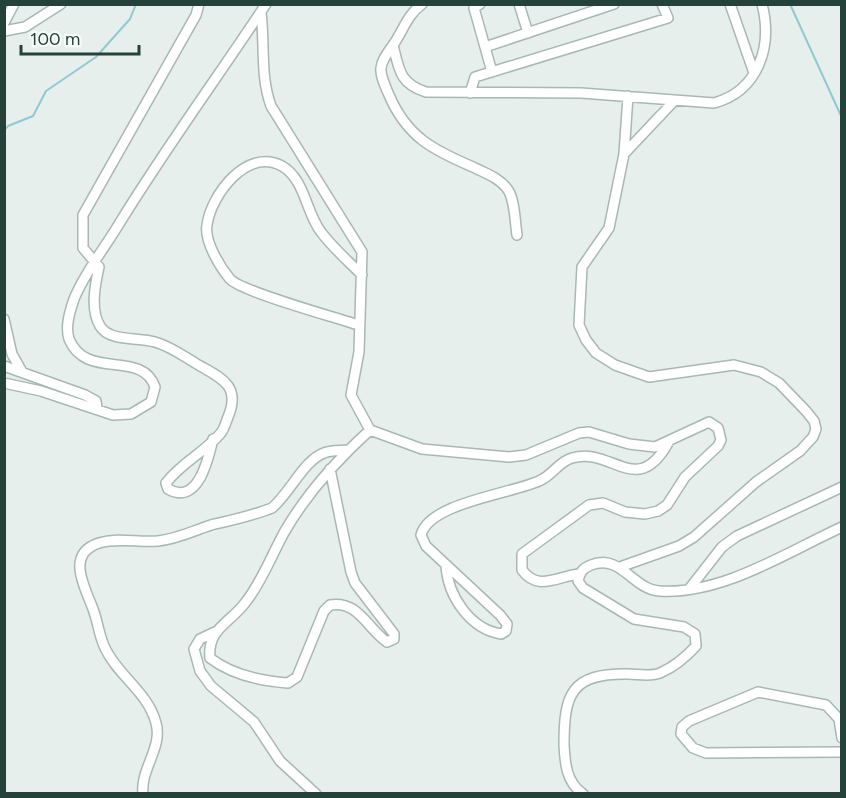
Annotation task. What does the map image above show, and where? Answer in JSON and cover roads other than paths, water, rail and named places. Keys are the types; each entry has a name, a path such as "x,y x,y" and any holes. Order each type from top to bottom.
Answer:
{"lane":[{"path":"4,23 14,4"},
{"path":"4,31 25,27 61,4"},
{"path":"199,4 196,15 83,215 83,248 99,267 95,309 100,327 110,335 141,338 176,350 225,382 232,392 231,411 221,434 213,440 176,469 166,483 168,489 177,494 186,493 196,485 207,466 213,440"},
{"path":"422,4 413,11 393,45 383,56 380,67 392,102 408,129 434,150 492,175 509,190 517,235"},
{"path":"480,4 474,8 492,72"},
{"path":"485,47 614,4"},
{"path":"470,93 475,77 668,18 662,4"},
{"path":"730,4 754,73"},
{"path":"393,45 404,79 412,87 426,92 580,93 714,103 729,99 740,91 763,60 766,36 762,4"},
{"path":"519,5 528,33"},
{"path":"4,383 41,391 113,415 131,414 151,402 155,392 153,381 142,371 89,360 69,339 68,323 74,299 140,189 264,9"},
{"path":"264,9 264,87 281,126 362,252 358,325 359,352 351,395 370,430 422,449 509,457 526,455 579,432 589,432 640,446 655,447 668,443 709,422 718,428 721,440 712,453 685,477 668,505 658,511 645,514 625,512 603,503 589,505 522,554 522,570 527,576 535,580 554,582 579,574 585,567 599,562 620,567 648,590 675,591 753,570 842,527"},
{"path":"620,567 679,546 694,537 756,482 800,451 813,437 816,429 806,411 779,383 761,372 734,365 649,377 615,365 596,353 586,340 579,325 582,267 609,228 624,154 628,96"},
{"path":"624,154 674,101"},
{"path":"358,325 249,291 231,280 208,240 206,227 214,202 228,181 255,164 265,162 282,166 295,179 320,231 362,275"},
{"path":"310,208 325,194"},
{"path":"4,319 12,354 21,370"},
{"path":"4,366 21,370 85,395 96,401 97,409"},
{"path":"316,794 280,761 254,722 211,686 200,671 194,649 200,639 215,632 246,603 286,529 330,469 370,430"},
{"path":"446,566 450,588 472,620 493,633 501,634 506,631 507,624 500,615 426,546 421,535 428,520 459,506 536,483 572,458 586,455 617,467 638,470 651,466 660,458 668,443"},
{"path":"142,794 142,780 157,742 156,722 143,696 114,661 102,641 93,607 80,579 79,567 82,556 89,548 99,543 116,540 160,541 272,508 285,497 311,459 325,452 348,450"},
{"path":"215,632 209,646 210,657 222,667 238,674 288,682 297,677 324,611 330,604 347,605 357,611 380,637 387,642 394,639 394,634 356,583 351,572 330,469"},
{"path":"690,588 722,547 737,536 842,487"},
{"path":"579,574 578,581 583,588 634,619 684,627 694,634 696,646 684,659 658,674 602,676 580,685 571,694 566,704 565,761 567,775 583,794"},
{"path":"842,738 840,718 826,705 758,692 689,722 682,727 681,734 693,748 706,753 842,752"}],"waterway":[{"path":"4,131 8,126 33,116 46,91 96,57 130,19 136,4"},
{"path":"790,4 842,118"}]}
